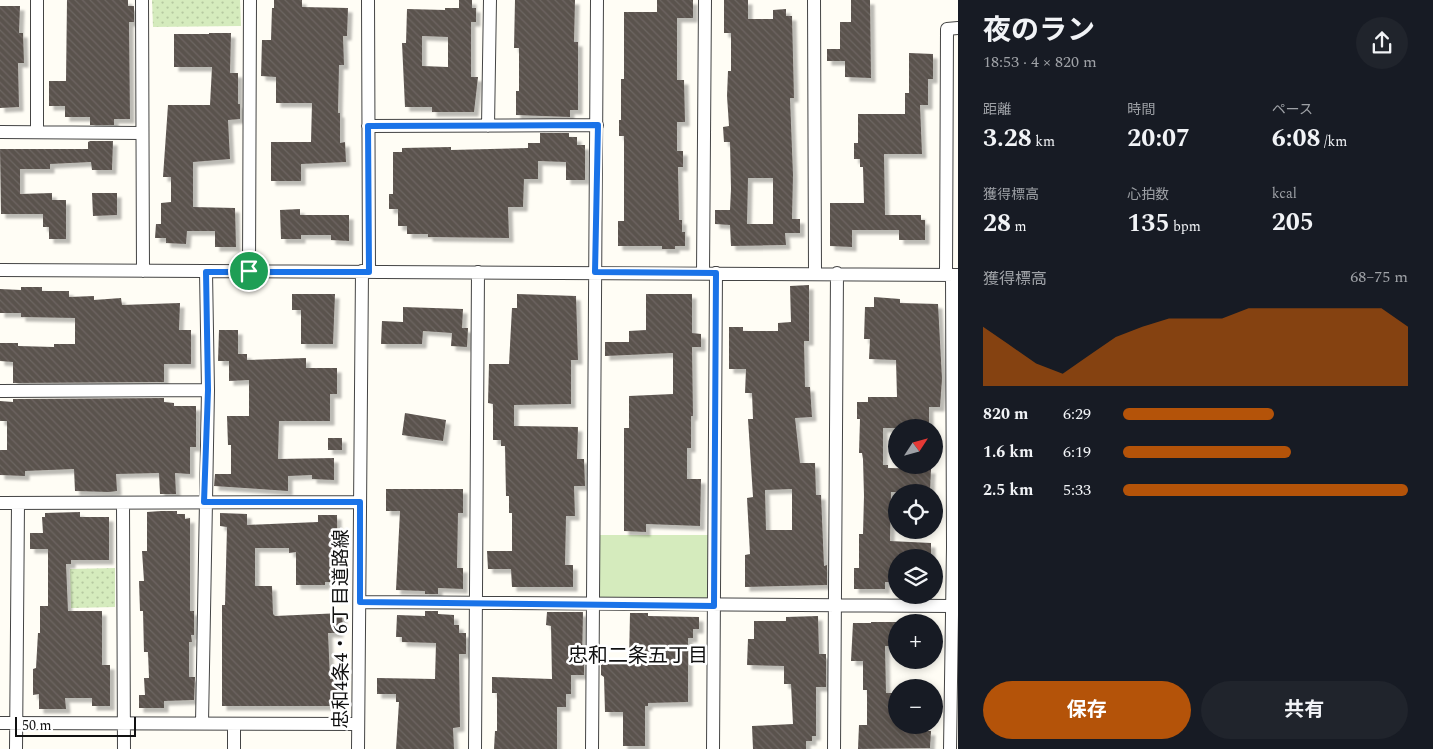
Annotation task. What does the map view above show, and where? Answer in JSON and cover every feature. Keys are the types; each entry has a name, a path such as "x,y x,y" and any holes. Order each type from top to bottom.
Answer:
{"street":[{"path":"36,132 37,0"},
{"path":"142,0 143,270"},
{"path":"249,271 250,0"},
{"name":"忠和4条4・6丁目道路線","path":"358,749 360,502 368,126 368,0"},
{"path":"488,126 490,0"},
{"path":"592,749 595,272 598,125 597,0"},
{"path":"705,0 714,606 713,749"},
{"path":"814,0 815,273"},
{"path":"952,741 951,606 956,548 947,28 958,28"},
{"path":"368,126 598,125"},
{"path":"0,132 142,133"},
{"path":"0,270 952,275"},
{"path":"202,723 204,502 208,390 206,272"},
{"path":"475,749 478,272"},
{"path":"834,749 837,273"},
{"path":"0,391 208,390"},
{"path":"0,503 360,502"},
{"path":"16,749 18,504"},
{"path":"123,504 124,749"},
{"path":"360,602 835,607 951,606"},
{"path":"0,723 358,724"},
{"path":"234,724 234,749"}],"green space":[{"path":"152,0 240,0 241,26 153,27"},
{"path":"594,535 714,535 714,606 593,605"},
{"path":"115,568 115,607 71,608 70,569"}],"building":[{"path":"67,0 128,0 128,6 134,6 134,22 129,22 130,119 114,119 114,125 90,125 90,117 65,117 65,106 49,106 49,81 66,81"},
{"path":"274,0 302,0 302,7 348,8 347,36 343,36 344,65 339,65 338,113 340,113 340,143 345,142 346,162 301,164 301,181 271,181 271,142 311,142 312,103 276,103 276,77 261,76 262,40 271,40"},
{"path":"459,0 472,0 472,8 476,8 476,22 471,22 471,77 478,77 474,112 432,112 432,107 405,107 402,43 406,43 407,9 445,10 445,8 459,8","holes":["422,36 448,37 448,67 422,66"]},
{"path":"515,0 575,0 574,42 578,42 578,110 570,110 570,117 516,115 516,91 519,91 519,48 514,48"},
{"path":"657,0 693,0 693,18 677,18 677,80 684,80 685,122 677,122 677,151 683,151 683,167 678,167 679,220 682,220 682,232 685,232 685,246 675,246 675,249 662,249 662,246 618,246 618,221 624,221 624,136 619,136 619,120 621,120 621,79 624,79 624,12 657,12"},
{"path":"724,0 748,0 748,19 773,19 773,10 786,9 786,16 792,16 794,98 790,98 793,175 792,219 800,219 800,233 785,233 786,245 731,246 730,225 715,224 715,210 730,210 731,189 730,142 724,142 723,127 729,126 727,96 728,71 731,71 731,33 724,33","holes":["748,178 773,178 773,224 747,224"]},
{"path":"851,0 870,0 871,78 845,77 845,61 827,61 827,49 840,49 840,22 851,22"},
{"path":"0,6 20,6 19,33 23,33 24,63 18,63 19,107 0,108"},
{"path":"231,33 230,73 238,73 240,119 228,120 230,159 193,162 193,207 235,208 236,247 215,247 215,231 187,231 186,244 166,243 166,238 155,238 156,224 161,224 161,203 171,202 171,177 163,177 168,105 210,105 212,67 174,67 174,34"},
{"path":"909,53 933,54 933,79 928,79 928,105 920,105 922,154 884,154 885,215 921,215 921,220 925,220 925,240 899,240 899,230 852,230 852,247 830,246 830,203 864,203 863,167 860,167 860,159 854,159 854,143 858,143 858,114 905,114 905,93 909,93"},
{"path":"540,133 569,133 569,137 577,137 577,145 585,145 585,180 566,180 566,162 538,161 538,179 524,179 523,207 508,207 509,238 428,237 428,234 407,234 407,226 398,226 398,209 389,209 389,194 393,194 393,152 402,152 402,148 451,147 451,150 528,148 528,143 540,143"},
{"path":"113,141 112,170 92,170 91,162 50,164 50,169 20,169 20,194 52,193 52,200 66,200 66,239 49,239 49,227 43,227 43,214 1,214 0,149 88,149 88,142"},
{"path":"92,193 117,193 117,215 93,216"},
{"path":"300,209 300,215 349,215 349,241 331,240 331,235 301,235 301,239 281,239 280,210"},
{"path":"809,285 809,341 804,341 805,387 810,387 812,417 795,418 800,463 815,463 816,495 821,495 824,566 827,565 827,585 745,587 745,555 750,554 747,498 753,497 748,419 753,419 752,393 745,393 746,369 729,369 729,327 743,327 743,331 778,331 778,323 791,322 790,286","holes":["792,489 792,530 766,530 765,490"]},
{"path":"21,287 42,287 42,291 69,291 69,297 94,296 94,300 121,298 122,305 180,303 179,330 191,330 191,364 164,364 164,382 13,383 13,362 0,361 0,343 18,343 18,346 54,347 54,344 75,344 75,318 21,317 21,313 0,313 0,289 21,290"},
{"path":"292,294 335,294 333,344 301,344 301,310 292,310"},
{"path":"517,294 576,296 578,360 571,360 571,404 514,405 514,426 578,427 577,459 584,459 585,486 574,486 575,516 566,516 565,565 573,565 573,587 512,587 511,569 488,569 487,551 512,551 512,513 509,513 509,496 506,496 505,446 501,446 501,440 493,440 493,404 488,403 489,364 509,364 512,308 517,308"},
{"path":"646,294 692,294 692,333 701,334 701,347 692,347 693,416 691,416 691,448 687,448 687,479 701,479 700,526 646,524 646,532 624,531 624,428 629,428 629,396 673,394 673,353 605,356 605,342 629,342 629,331 646,330"},
{"path":"874,297 900,299 900,303 938,304 942,379 940,407 929,407 929,419 888,419 888,428 883,428 883,465 888,465 888,474 931,474 930,484 888,484 888,539 890,541 931,543 931,549 888,549 888,582 885,582 885,589 854,589 854,568 859,568 859,534 863,534 864,496 863,459 862,453 859,453 860,419 857,419 857,402 868,402 868,397 897,397 896,360 869,359 870,339 864,339 865,307 874,307"},
{"path":"403,307 463,309 462,328 468,328 467,347 451,346 452,333 423,331 422,344 381,344 382,321 403,322"},
{"path":"219,330 238,330 238,354 247,354 247,360 306,358 306,368 337,368 337,394 330,394 330,421 279,421 278,459 334,458 334,480 312,479 312,475 288,476 288,491 214,486 215,474 231,474 231,445 228,445 227,416 249,416 249,380 229,381 229,361 218,361"},
{"path":"164,398 164,402 174,403 174,406 196,406 196,447 190,447 190,474 175,473 176,494 160,494 159,473 116,474 117,491 109,492 75,491 74,469 25,471 25,476 0,475 0,450 7,450 7,421 0,421 0,401 13,402 13,399"},
{"path":"405,413 446,420 443,441 402,435"},
{"path":"328,438 342,438 342,450 328,450"},
{"path":"386,489 463,489 463,513 458,513 457,568 463,568 463,589 438,588 438,594 425,594 425,591 396,590 400,511 386,511"},
{"path":"177,511 177,514 185,514 185,519 190,518 190,611 194,611 194,635 191,635 192,642 189,642 189,677 195,677 194,700 164,701 164,708 139,708 139,695 145,695 144,678 149,678 148,652 144,652 143,611 140,611 139,581 144,581 142,551 147,551 147,512"},
{"path":"80,512 80,517 109,517 109,560 71,560 71,564 66,564 68,611 102,611 102,665 110,665 110,706 92,706 92,698 65,698 66,709 39,709 39,694 33,695 33,669 36,668 38,633 40,633 40,606 48,606 48,549 30,549 30,533 43,533 42,517 45,517 45,513"},
{"path":"220,513 247,514 247,525 318,522 318,515 337,515 338,572 330,572 330,582 325,582 325,585 296,585 296,552 289,553 289,548 255,548 255,586 272,586 273,614 275,616 342,613 343,628 338,628 339,633 328,633 330,679 340,679 340,706 222,706 222,605 225,605 227,527 220,526"},
{"path":"425,611 438,611 438,614 454,615 454,625 459,625 459,633 466,633 466,654 459,654 460,727 453,728 454,749 396,749 399,702 396,702 396,694 377,694 377,678 435,679 436,643 402,642 402,637 396,637 397,615 425,616"},
{"path":"547,612 583,612 582,661 584,661 584,675 571,675 571,694 566,694 566,707 557,707 557,749 494,749 495,731 497,731 497,693 492,693 492,677 552,679 551,626 546,625"},
{"path":"630,613 648,613 648,616 699,617 699,629 693,629 693,638 688,638 688,702 648,703 648,706 645,706 645,746 623,746 623,712 605,712 604,677 601,675 601,662 629,662"},
{"path":"818,616 819,654 826,654 826,687 816,687 816,736 812,736 812,741 806,741 806,749 753,749 752,726 793,724 791,684 784,684 784,666 747,665 748,639 754,639 754,621 786,621 786,617"},
{"path":"888,622 888,646 885,646 888,734 931,734 930,748 858,749 859,725 867,725 867,690 863,690 863,661 851,661 853,623"}],"district":[{"name":"忠和二条五丁目","path":"638,655"}],"route":[{"path":"598,125 595,272 716,273 714,606 360,602 360,502 204,502 208,390 206,272 249,271 369,272 368,126 598,125"}]}
